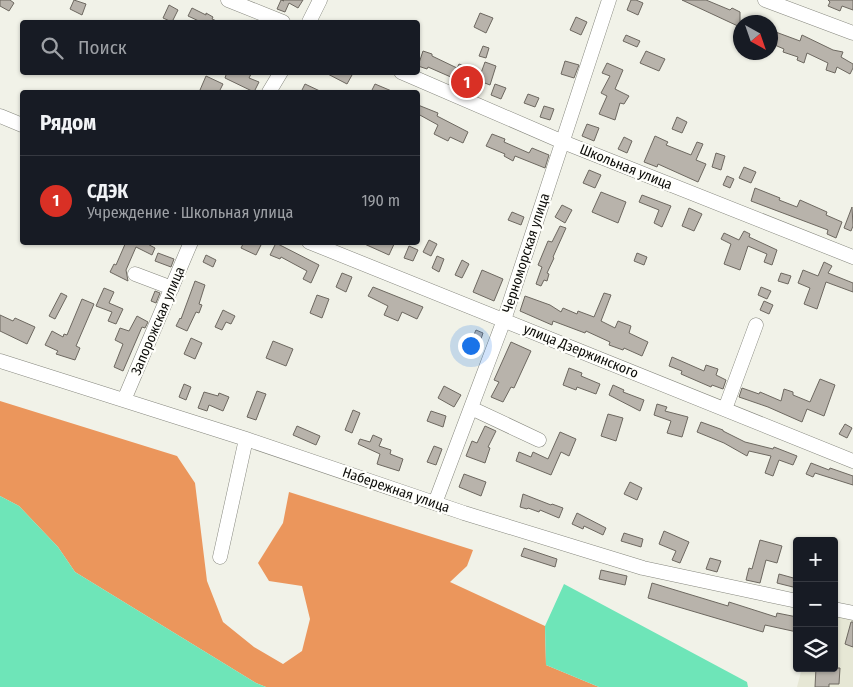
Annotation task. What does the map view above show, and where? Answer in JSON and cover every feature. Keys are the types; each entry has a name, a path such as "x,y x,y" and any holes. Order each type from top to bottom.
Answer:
{"street":[{"path":"228,0 278,20"},
{"path":"310,20 320,0"},
{"name":"Черноморская улица","path":"435,503 504,320 609,0"},
{"path":"764,0 853,33"},
{"path":"270,90 279,75"},
{"name":"Школьная улица","path":"408,75 563,142 853,257"},
{"path":"0,116 20,124"},
{"name":"Запорожская улица","path":"124,400 190,245"},
{"name":"улица Дзержинского","path":"317,245 853,461"},
{"path":"135,274 172,288"},
{"path":"725,409 756,325"},
{"name":"Набережная улица","path":"0,361 246,439 435,503 643,568 793,600"},
{"path":"471,408 538,440"},
{"path":"220,557 246,439"},
{"path":"838,610 853,613"}],"shaded area":[{"path":"0,401 177,456 195,483 207,581 223,622 254,647 283,664 302,651 310,619 302,586 269,581 258,563 283,523 289,492 473,550 467,566 450,582 545,626 546,665 599,687 266,687 256,683 75,572 58,547 19,506 0,496"},
{"path":"0,496 19,506 58,547 75,572 256,683 266,687 0,687"},
{"path":"564,584 747,682 748,687 599,687 546,665 545,626"},
{"path":"838,614 853,617 853,687 797,687 801,672 838,672"}],"building":[{"path":"0,0 10,0 14,3 9,11 0,6"},
{"path":"74,0 86,4 82,15 70,9"},
{"path":"281,0 303,0 298,8 289,3 285,12 277,9"},
{"path":"631,0 643,3 638,15 627,10"},
{"path":"682,0 706,0 730,10 732,8 740,12 740,15 733,15 733,24"},
{"path":"828,0 853,0 853,10 842,6 840,11 828,6 830,2"},
{"path":"169,5 178,10 173,20 163,18"},
{"path":"192,8 206,15 206,13 214,20 197,20 188,16"},
{"path":"480,13 493,18 486,33 474,27"},
{"path":"576,17 587,22 581,35 570,30"},
{"path":"778,33 800,41 802,35 833,50 843,52 841,57 853,64 853,68 850,74 837,67 835,73 826,70 828,63 807,53 804,63 797,60 798,57 783,52 784,49 778,46"},
{"path":"626,35 640,41 637,47 623,41"},
{"path":"483,46 489,48 486,58 479,56"},
{"path":"423,51 457,68 459,64 481,73 485,62 496,66 490,85 472,78 469,85 428,67 427,69 420,67"},
{"path":"646,51 665,59 659,71 640,63"},
{"path":"565,61 579,65 574,78 561,74"},
{"path":"607,63 623,70 615,89 629,96 624,104 620,103 615,120 599,114 607,96 601,93 610,76 602,73"},
{"path":"226,75 250,75 249,78 259,82 255,90 250,90 225,78"},
{"path":"330,75 352,75 347,84"},
{"path":"206,76 223,84 220,90 200,90"},
{"path":"305,84 318,90 302,90"},
{"path":"375,84 389,90 372,90"},
{"path":"495,84 506,88 501,99 491,95"},
{"path":"528,94 539,98 535,107 524,103"},
{"path":"420,106 438,113 437,116 468,132 463,143 450,137 448,141 434,134 438,125 420,115"},
{"path":"544,106 554,109 550,120 540,117"},
{"path":"677,117 687,122 682,133 672,129"},
{"path":"587,124 599,128 594,141 582,136"},
{"path":"492,134 505,139 504,142 529,153 532,148 549,155 545,168 515,156 513,161 504,156 505,154 486,146"},
{"path":"655,136 668,142 666,145 691,155 697,142 703,144 696,160 706,164 698,182 658,164 657,167 644,162"},
{"path":"624,137 632,141 627,153 618,149"},
{"path":"716,153 725,156 721,170 712,167"},
{"path":"744,167 756,172 751,183 739,178"},
{"path":"589,170 601,175 595,188 583,183"},
{"path":"727,176 734,179 730,188 723,185"},
{"path":"755,188 797,207 800,200 827,212 826,215 842,222 836,238 827,234 828,230 751,201"},
{"path":"601,192 626,202 618,223 592,212"},
{"path":"642,195 671,206 662,227 654,223 659,210 639,202"},
{"path":"562,205 572,210 565,223 555,217"},
{"path":"852,207 853,226 851,231 844,228"},
{"path":"689,208 702,214 694,231 682,226"},
{"path":"512,212 524,217 521,225 508,220"},
{"path":"560,226 566,228 547,273 549,274 547,281 544,280 541,286 536,284 542,267 538,265 548,241 552,242"},
{"path":"744,231 750,234 749,237 777,250 772,265 764,262 767,254 748,246 740,270 724,264 731,244 721,239 724,233 739,240"},
{"path":"429,240 437,244 431,256 423,252"},
{"path":"125,245 150,245 155,248 152,255 136,247 126,270 128,281 110,272 114,264 116,265"},
{"path":"242,245 261,245 256,255 241,248"},
{"path":"275,245 280,245 319,265 311,283 303,279 307,271 281,257 280,259 270,255"},
{"path":"367,245 394,245 389,255"},
{"path":"409,246 418,250 413,261 404,258"},
{"path":"158,253 174,259 171,267 155,261"},
{"path":"637,253 647,257 644,265 634,261"},
{"path":"206,255 216,260 213,267 203,262"},
{"path":"437,256 444,259 439,272 432,268"},
{"path":"462,260 469,264 462,278 455,275"},
{"path":"824,262 832,266 828,273 853,283 853,292 826,282 817,309 804,304 810,288 798,283 803,270 818,276"},
{"path":"482,270 503,279 494,301 473,292"},
{"path":"342,273 352,277 346,292 336,287"},
{"path":"781,273 791,276 788,284 778,281"},
{"path":"195,281 205,285 199,304 202,305 199,313 196,312 187,331 176,326 181,319"},
{"path":"373,287 423,307 417,319 402,312 398,321 384,315 388,306 368,296"},
{"path":"761,287 771,291 767,299 758,295"},
{"path":"104,288 114,292 109,303 123,309 116,324 108,321 112,312 96,306"},
{"path":"155,291 160,293 156,303 151,301"},
{"path":"61,293 67,296 55,319 49,316"},
{"path":"604,293 611,295 601,321 615,328 618,321 631,326 629,333 648,342 642,356 624,348 623,350 609,345 610,342 586,331 585,333 553,321 552,325 520,311 525,296 550,305 561,312 563,308 577,314 578,311 594,317"},
{"path":"317,295 329,299 322,318 310,313"},
{"path":"82,299 94,304 76,346 80,348 75,360 56,354 58,351 45,345 52,331 63,337 64,334 67,335"},
{"path":"764,301 773,305 769,314 760,310"},
{"path":"223,310 235,316 231,324 226,322 222,330 215,327"},
{"path":"0,315 13,321 15,318 35,327 27,344 0,331"},
{"path":"137,316 148,322 145,328 142,327 123,371 114,367 123,344 115,340 120,328 129,331"},
{"path":"476,330 483,333 480,342 472,339"},
{"path":"191,338 202,343 195,359 184,354"},
{"path":"273,341 293,349 286,366 266,358"},
{"path":"511,342 531,351 514,388 511,387 503,402 491,397 499,382 494,380"},
{"path":"672,357 704,371 706,365 718,369 716,375 726,380 723,389 712,385 711,387 681,374 682,371 669,366"},
{"path":"569,368 582,373 581,376 600,384 596,394 577,387 576,390 563,385"},
{"path":"820,379 835,385 824,416 807,409 802,422 739,397 742,388 759,394 760,392 781,401 784,389 810,402"},
{"path":"184,384 191,387 186,400 179,397"},
{"path":"613,385 624,390 623,392 644,400 640,411 609,395"},
{"path":"444,386 461,395 454,407 438,398"},
{"path":"257,391 266,394 256,420 247,417"},
{"path":"204,392 218,396 219,393 229,397 223,411 209,405 207,411 198,408"},
{"path":"657,404 667,407 665,411 688,417 682,437 667,433 671,421 654,415"},
{"path":"353,410 360,413 352,433 345,430"},
{"path":"431,411 446,416 443,427 427,421"},
{"path":"608,414 623,418 616,441 601,436"},
{"path":"701,422 723,430 745,442 773,449 774,447 797,456 793,465 779,460 773,476 765,473 771,456 749,451 747,456 724,443 697,432"},
{"path":"845,424 852,428 847,438 839,434"},
{"path":"297,426 320,436 316,445 293,435"},
{"path":"485,426 496,431 488,447 490,448 485,463 466,456 472,441 477,443"},
{"path":"560,432 576,439 569,456 561,452 551,475 516,461 519,452 531,457 533,452 548,459"},
{"path":"373,435 382,439 379,446 391,450 390,454 403,459 399,471 377,464 380,454 358,444 360,439 370,442"},
{"path":"434,446 442,449 436,465 427,462"},
{"path":"811,463 853,476 853,485 815,473 813,477 806,474"},
{"path":"464,474 486,482 481,496 459,487"},
{"path":"630,482 642,488 637,500 624,494"},
{"path":"523,494 563,508 559,518 540,510 539,512 520,507"},
{"path":"577,513 606,528 603,535 584,526 583,529 572,524"},
{"path":"664,531 689,542 680,563 672,560 676,551 659,544"},
{"path":"624,533 643,539 641,547 621,541"},
{"path":"760,540 782,546 777,563 766,560 760,583 746,580 749,568 752,569"},
{"path":"524,548 557,559 555,567 521,556"},
{"path":"710,558 721,561 717,572 706,569"},
{"path":"601,570 627,576 625,585 599,579"},
{"path":"779,574 793,578 793,587 777,583"},
{"path":"652,583 728,606 729,602 776,617 777,613 793,616 793,631 765,625 763,632 648,598"},
{"path":"851,622 853,622 853,647 845,644"},
{"path":"838,668 840,668 839,684 829,684 829,687 815,687 816,672 838,672"}],"place":[{"name":"СДЭК","path":"467,82"}]}
